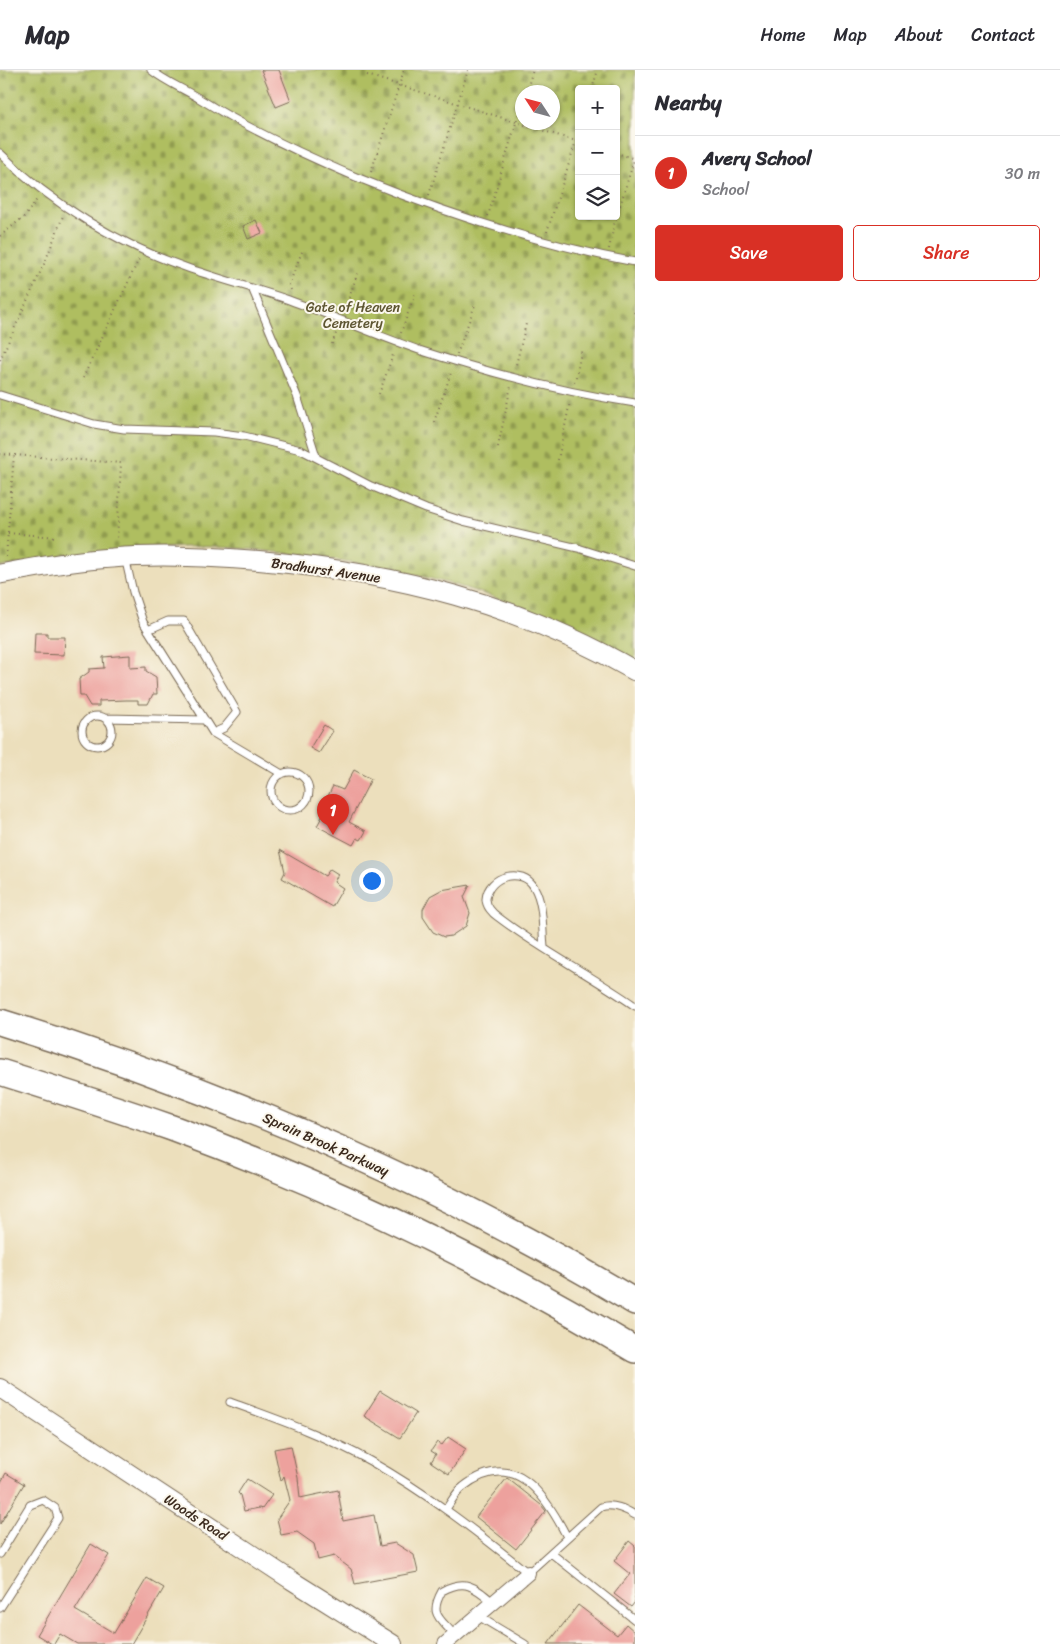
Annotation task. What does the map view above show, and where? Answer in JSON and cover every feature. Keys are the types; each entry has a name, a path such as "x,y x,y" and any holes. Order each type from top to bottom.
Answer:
{"highway":[{"name":"Sprain Brook Parkway","path":"0,1022 73,1045 190,1087 342,1150 484,1218 635,1302"},
{"path":"0,1072 174,1129 327,1191 474,1260 635,1350"}],"main road":[{"name":"Bradhurst Avenue","path":"3,566 70,562 121,549 154,556 246,560 342,569 457,594 515,613 559,631 635,671"}],"street":[{"name":"Woods Road","path":"0,1388 364,1627 393,1644"},
{"path":"452,1641 528,1573"},
{"path":"364,1627 382,1644"}],"lane":[{"path":"151,70 231,119 368,182 485,225 544,242 635,262"},
{"path":"0,153 44,190 118,238 183,267 252,288 419,349 486,370 572,392 635,403"},
{"path":"252,288 297,396 316,456"},
{"path":"0,395 94,424 124,429 214,432 237,435 316,456 371,486 426,509 463,521 578,548 635,566"},
{"path":"121,549 133,592 148,630 212,733 282,774 293,773 299,775 307,784 308,795 302,806 296,809 284,809 278,806 271,796 273,783 282,774"},
{"path":"148,630 168,621 184,622 237,712 224,728 212,733"},
{"path":"104,718 111,725 112,735 106,743 92,745 85,739 84,725 90,718 104,718 205,720"},
{"path":"544,947 539,899 534,886 524,877 511,875 499,879 490,889 486,898 488,907 496,916 635,1006"},
{"path":"230,1402 315,1435 368,1460 446,1509 528,1573 594,1511 606,1505 622,1508 635,1515"},
{"path":"446,1509 462,1488 491,1472 512,1472 535,1488 552,1507 567,1537"},
{"path":"0,1554 30,1505 43,1500 55,1508 58,1518 0,1608"},
{"path":"550,1553 635,1620"},
{"path":"452,1641 438,1620 435,1604 442,1591 463,1584 477,1589 494,1602"},
{"path":"478,1616 525,1644"}],"path":[{"path":"368,182 404,70"},
{"path":"426,204 468,70"},
{"path":"528,85 533,70"},
{"path":"593,85 598,70"},
{"path":"367,75 515,121"},
{"path":"485,225 515,128"},
{"path":"542,130 575,140"},
{"path":"544,242 575,147"},
{"path":"608,256 614,225 635,158 620,154"},
{"path":"0,236 25,216 44,190"},
{"path":"0,360 45,262 67,206"},
{"path":"297,304 289,286 303,248"},
{"path":"83,378 143,250"},
{"path":"332,344 358,272"},
{"path":"558,460 582,348"},
{"path":"0,454 121,463 121,549"},
{"path":"3,566 8,533 14,455"},
{"path":"8,533 57,537"}],"green space":[{"name":"Gate of Heaven Cemetery","path":"0,70 635,70 635,661 595,639 513,604 470,589 383,568 294,554 223,547 158,548 0,567"}],"building":[{"path":"261,70 279,70 291,101 276,107"},
{"path":"256,220 262,233 248,239 243,226"},
{"path":"35,633 47,633 47,637 65,637 64,655 34,654"},
{"path":"130,655 130,668 146,667 146,671 156,677 157,694 153,694 148,704 138,704 138,700 126,700 99,701 99,706 90,706 84,696 80,696 79,679 89,672 89,669 104,668 103,657"},
{"path":"324,725 333,731 319,753 310,748"},
{"path":"354,770 371,779 349,822 366,831 361,840 357,838 353,845 317,826 330,802 326,800 333,786 343,790"},
{"path":"280,850 325,876 330,869 338,874 334,882 343,888 332,907 282,878 285,872"},
{"path":"470,885 464,897 470,913 466,926 451,936 444,937 433,932 423,917 423,909 430,896 441,890"},
{"path":"380,1391 416,1413 400,1438 364,1416"},
{"path":"448,1437 466,1449 449,1474 431,1462 436,1454 431,1451 437,1442 442,1445"},
{"path":"291,1446 300,1498 338,1490 343,1521 374,1515 380,1546 395,1543 414,1555 418,1572 355,1584 351,1569 334,1556 318,1560 314,1544 297,1532 281,1535 277,1519 290,1500 284,1476 281,1481 274,1449"},
{"path":"6,1473 24,1484 0,1524 0,1484"},
{"path":"507,1478 546,1511 516,1549 476,1517"},
{"path":"247,1479 272,1495 262,1509 244,1511 238,1493"},
{"path":"629,1541 635,1546 635,1602 631,1607 614,1594 630,1574 614,1561"},
{"path":"91,1544 109,1555 75,1610 114,1633 147,1578 164,1588 131,1644 77,1644 60,1634 54,1644 52,1644 37,1635"},
{"path":"578,1605 617,1635 626,1624 635,1632 635,1644 548,1644"}],"place":[{"name":"Avery School","path":"333,835"}]}
